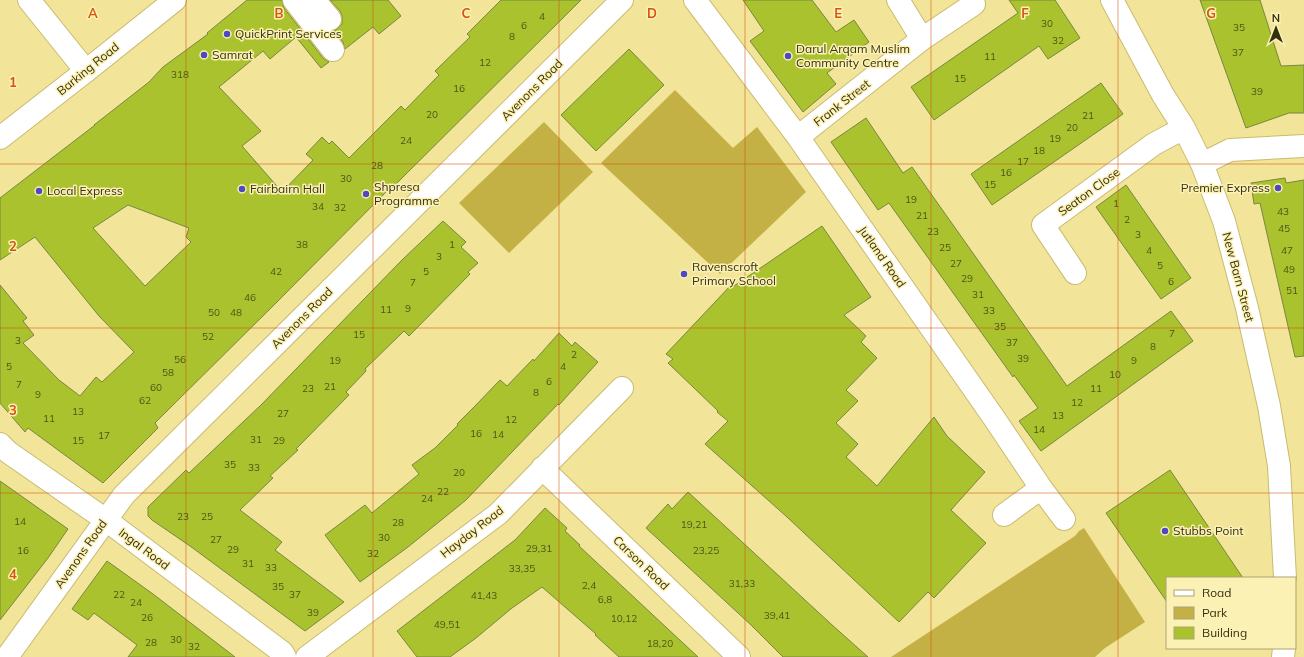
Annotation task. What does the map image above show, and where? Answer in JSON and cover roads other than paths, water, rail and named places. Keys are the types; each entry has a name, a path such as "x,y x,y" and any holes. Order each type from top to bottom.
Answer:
{"street":[{"path":"29,0 86,71"},
{"name":"Barking Road","path":"0,138 175,0"},
{"path":"294,0 333,50"},
{"path":"314,0 330,19"},
{"name":"Avenons Road","path":"7,657 124,495 622,0"},
{"name":"Jutland Road","path":"695,0 798,137 1064,519"},
{"path":"898,0 922,39"},
{"name":"New Barn Street","path":"1112,0 1163,95 1184,128 1202,164 1224,221 1247,308 1269,406 1279,466 1285,577"},
{"name":"Frank Street","path":"798,137 922,39 974,4"},
{"name":"Seaton Close","path":"1075,273 1042,225 1154,144 1184,128"},
{"path":"1202,164 1230,150 1304,146"},
{"name":"Hayday Road","path":"307,657 498,514 622,388"},
{"name":"Ingal Road","path":"0,444 8,452 106,520 282,652 285,657"},
{"name":"Carson Road","path":"542,468 739,657"},
{"path":"1004,515 1041,488"}],"place":[{"name":"QuickPrint Services","path":"227,34"},
{"name":"Samrat","path":"204,55"},
{"name":"Darul Arqam Muslim Community Centre","path":"788,56"},
{"name":"Premier Express","path":"1278,188"},
{"name":"Fairbairn Hall","path":"242,189"},
{"name":"Local Express","path":"39,191"},
{"name":"Shpresa Programme","path":"366,194"},
{"name":"Ravenscroft Primary School","path":"684,274"},
{"name":"Stubbs Point","path":"1165,531"}]}
